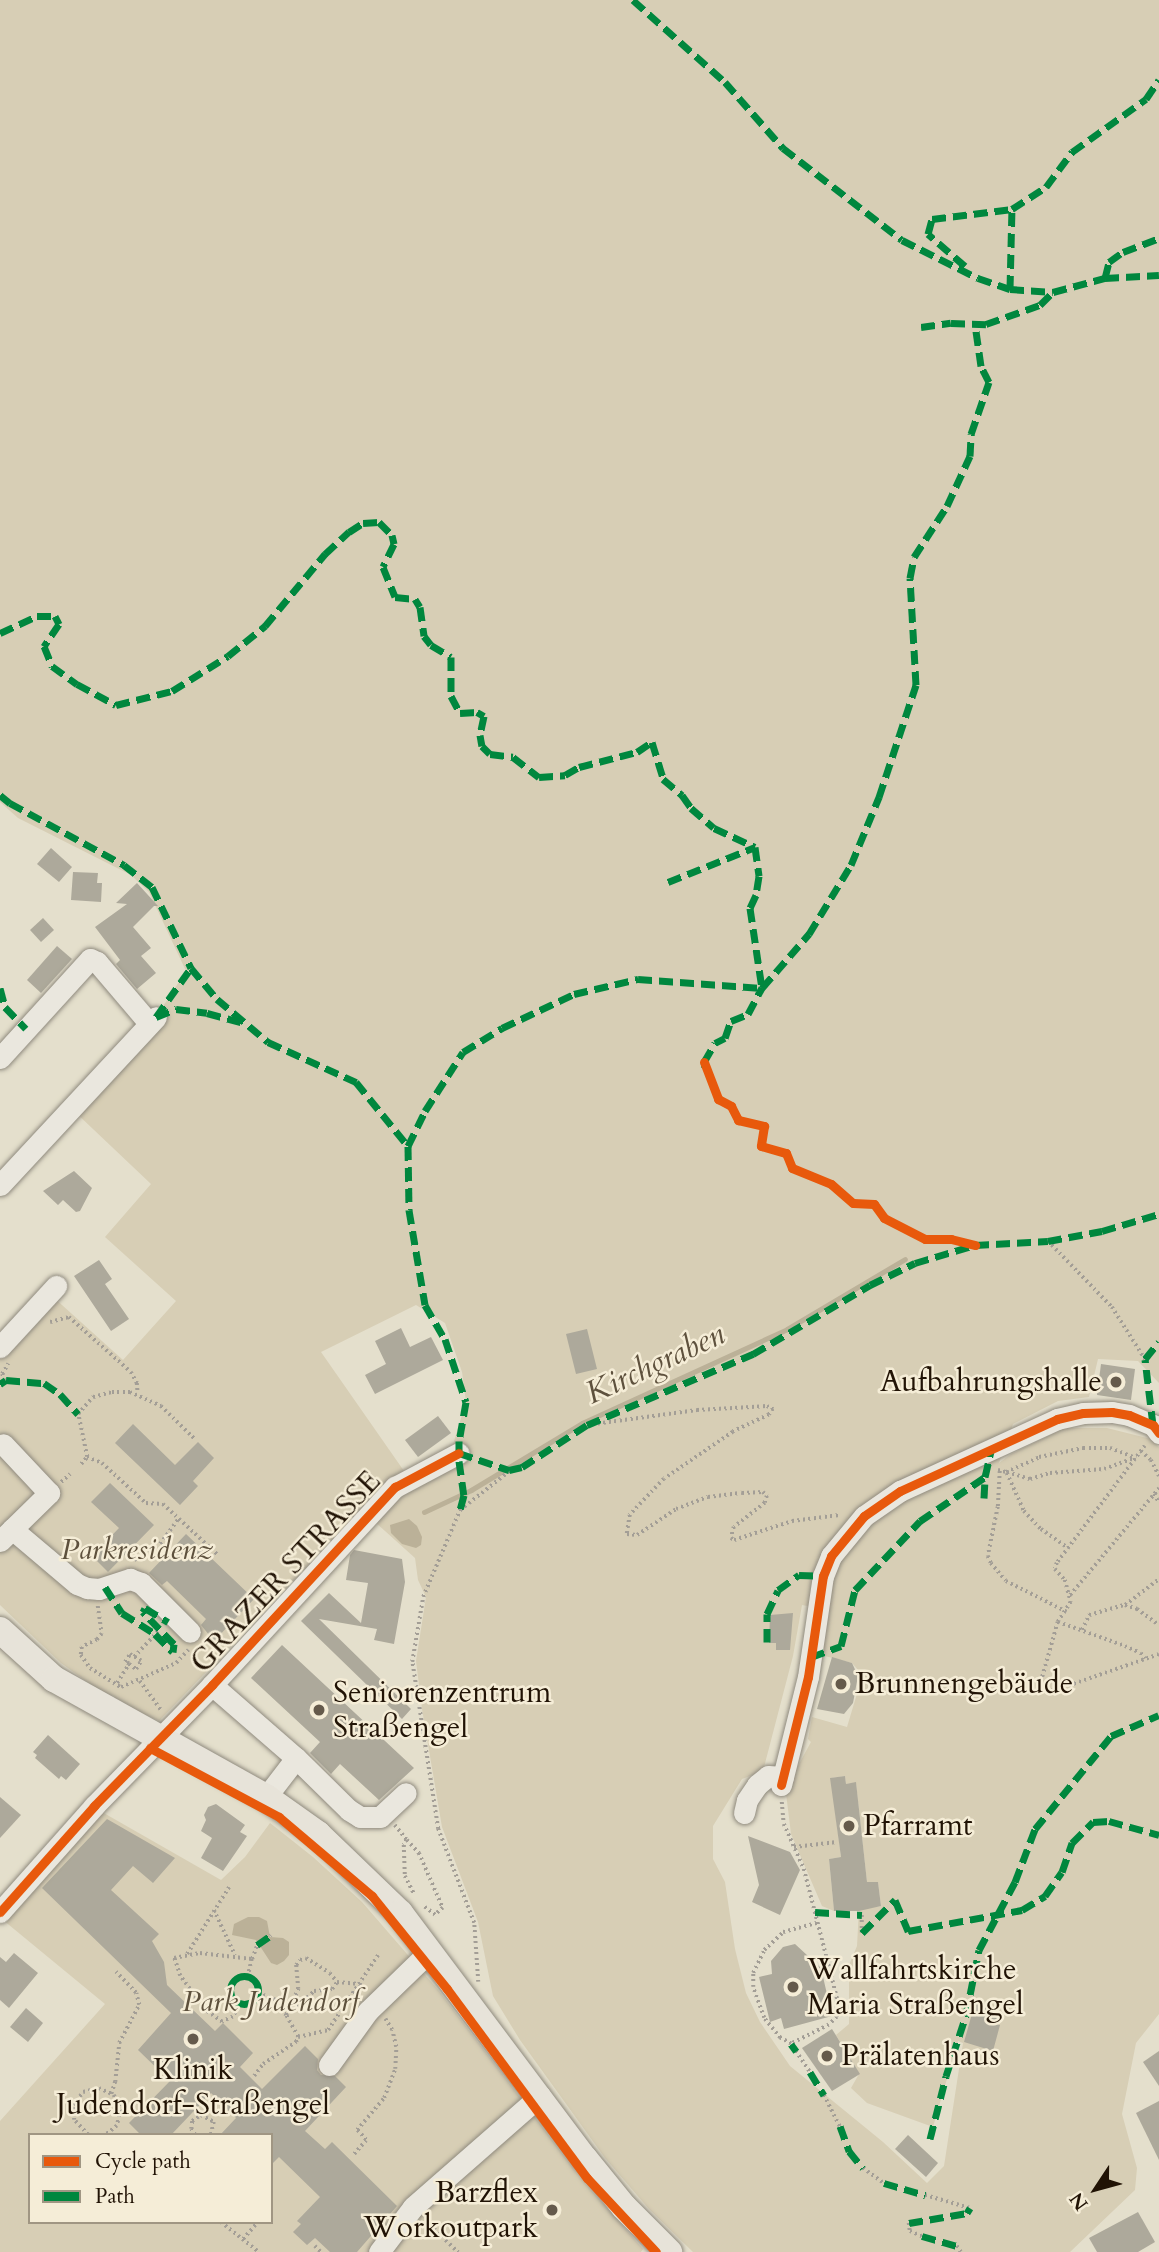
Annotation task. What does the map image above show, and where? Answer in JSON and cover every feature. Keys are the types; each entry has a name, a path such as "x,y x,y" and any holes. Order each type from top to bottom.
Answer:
{"main road":[{"path":"0,1630 54,1679 110,1694 318,1834 375,1887 422,1958 471,2004 617,2197 669,2252"}],"street":[{"path":"0,1058 90,959 97,962 153,1020 0,1185"},
{"path":"7,1352 56,1286"},
{"path":"744,1813 747,1800 757,1785 768,1776 782,1781 808,1678 823,1576 831,1556 864,1516 910,1486 1058,1419 1083,1413 1112,1412 1129,1415 1153,1425 1158,1432"},
{"path":"3,1444 50,1493 6,1535 77,1584 93,1589 130,1579 141,1583 190,1632"},
{"name":"GRAZER STRASSE","path":"0,1912 396,1487 459,1453"},
{"path":"212,1685 359,1817 383,1815 406,1793"},
{"path":"266,1797 296,1758"},
{"path":"329,2065 355,2026 422,1958"},
{"path":"379,2252 412,2207 540,2096"}],"path":[{"path":"1048,1241 1112,1307 1145,1359"},
{"path":"47,1324 69,1317 131,1372 137,1383 138,1394"},
{"path":"4,1381 2,1374 7,1352"},
{"path":"87,1457 78,1422 84,1405 93,1397 112,1392 138,1394 161,1406 196,1440"},
{"path":"587,1425 697,1410 773,1409 769,1415 733,1432 664,1479 631,1515 627,1535 637,1535 676,1509 708,1497 742,1493 763,1492 767,1496 765,1503 731,1531 731,1538 734,1540 792,1521 831,1515 864,1516"},
{"path":"1158,1432 1068,1548 1055,1569 1065,1580 1071,1602 1058,1622 1041,1682 1045,1689 1053,1690 1159,1654"},
{"path":"1006,1472 1039,1457 1083,1448 1110,1448 1136,1458"},
{"path":"1141,1451 1151,1460 1159,1476"},
{"path":"81,1464 87,1457"},
{"path":"87,1457 102,1463 146,1503 161,1502 218,1555"},
{"path":"992,1467 1030,1479 1050,1473 1104,1469 1136,1458"},
{"path":"471,2004 479,1998 474,1923 438,1829 412,1662 423,1597 460,1510 512,1469"},
{"path":"1000,1471 998,1507 988,1556 990,1563 1006,1581 1067,1612"},
{"path":"1006,1472 1024,1511 1041,1529 1068,1548"},
{"path":"1070,1595 1159,1488"},
{"path":"1154,1494 1159,1502"},
{"path":"160,1544 178,1519"},
{"path":"1082,1630 1089,1615 1125,1605 1159,1579"},
{"path":"93,1589 102,1616 102,1634 97,1640 82,1647 81,1655 110,1694"},
{"path":"1125,1605 1137,1609 1159,1625"},
{"path":"134,1657 173,1615"},
{"path":"1058,1622 1141,1653 1146,1659"},
{"path":"110,1694 140,1681 184,1656 191,1644 190,1632"},
{"path":"130,1654 134,1657 141,1661 136,1669 125,1662 130,1654"},
{"path":"110,1694 129,1664"},
{"path":"140,1681 165,1732"},
{"path":"782,1781 784,1824 804,1870 837,1991 837,2017 829,2025 791,2044 780,2038 764,2018 753,1987 753,1973 764,1950 783,1932 817,1923"},
{"path":"383,1815 407,1840 425,1864 443,1908 440,1913 429,1912 407,1884 404,1845 407,1840"},
{"path":"794,1847 837,1842"},
{"path":"187,1954 229,1887"},
{"path":"214,1910 235,1955"},
{"path":"862,1915 862,1933"},
{"path":"248,1976 257,1945"},
{"path":"241,2003 233,2018 222,2022 206,2011 174,1964 174,1958 187,1954 235,1955 252,1959"},
{"path":"298,2037 328,2030 378,1955"},
{"path":"286,2015 298,1989 296,1965 302,1959 330,1973 337,1982 360,1984 392,2030 396,2047 395,2069 384,2098 357,2130 366,2140 354,2154"},
{"path":"111,2094 119,2043 139,2005 136,1993 116,1972"},
{"path":"291,2005 299,2005 314,1991 332,1989 337,1982"},
{"path":"258,1993 276,2000 298,2037"},
{"path":"254,2076 263,2064 296,2042 298,2037"},
{"path":"796,2051 810,2072"},
{"path":"86,2133 74,2120 74,2105 77,2098 91,2089 99,2088 111,2094 121,2110 117,2126 109,2133"},
{"path":"824,2095 840,2126"},
{"path":"195,2133 192,2121 201,2115 214,2122 211,2133"},
{"path":"863,2168 884,2183"},
{"path":"925,2195 970,2208"},
{"path":"412,2207 458,2252"},
{"path":"909,2223 909,2231 922,2236"},
{"path":"224,2224 259,2252"},
{"path":"243,2239 256,2224"},
{"path":"315,2246 321,2252"},
{"path":"957,2246 961,2252"}],"green space":[{"path":"0,0 1159,0 1159,1383 1138,1361 1098,1359 1089,1397 1058,1401 1013,1424 999,1463 1011,1454 1065,1428 1107,1428 1151,1439 1159,1447 1159,2014 1136,2043 1122,2114 1137,2168 1135,2190 1070,2252 693,2252 649,2209 605,2158 520,2040 493,1996 478,1922 442,1827 422,1709 416,1661 426,1597 418,1580 415,1558 365,1513 331,1542 159,1721 116,1701 114,1696 104,1694 61,1663 0,1605 0,1350 52,1296 123,1360 176,1301 105,1237 151,1184 74,1111 156,1017 186,971 149,892 131,875 18,818 0,802","holes":["416,1305 445,1323 462,1372 466,1402 451,1451 404,1471 321,1352","802,1605 818,1608 821,1655 852,1663 859,1671 859,1687 847,1727 812,1717 808,1739 811,1742 793,1775 793,1786 785,1785 791,1834 822,1906 834,1911 829,1859 841,1857 831,1778 845,1776 846,1784 856,1783 867,1882 878,1882 881,1906 859,1909 857,1946 849,1965 849,2024 836,2035 859,2074 851,2088 867,2103 933,2127 958,2041 963,2043 944,2166 927,2183 883,2142 790,2066 760,2022 746,1993 735,1949 725,1882 713,1859 713,1826 742,1779 763,1771 793,1656"]},
{"name":"Park Judendorf","path":"102,1812 221,1880 245,1857 270,1823 313,1857 362,1902 439,1991 584,2182 643,2249 641,2252 0,2252 0,2121 105,2004 3,1920"}],"shaded area":[{"path":"409,1519 417,1526 422,1537 421,1545 416,1548 402,1544 391,1533 390,1525"},
{"path":"248,1917 259,1917 267,1921 270,1937 283,1938 289,1942 289,1955 284,1961 277,1965 271,1963 256,1940 232,1935 234,1924"}],"building":[{"path":"51,848 72,867 59,882 37,864"},
{"path":"73,872 98,873 97,883 102,883 101,902 71,900"},
{"path":"137,883 158,906 154,906 133,927 151,948 141,956 156,973 137,989 116,964 120,960 95,927 127,904 116,903"},
{"path":"43,918 54,930 41,942 30,930"},
{"path":"57,946 72,959 41,993 27,980"},
{"path":"74,1171 92,1188 80,1211 76,1212 63,1200 58,1205 43,1191"},
{"path":"99,1260 112,1279 105,1284 129,1319 111,1331 74,1276"},
{"path":"401,1328 410,1347 431,1337 443,1360 375,1394 365,1375 386,1364 375,1341"},
{"path":"587,1329 597,1369 576,1374 566,1334"},
{"name":"Aufbahrungshalle","path":"1101,1364 1135,1369 1131,1400 1097,1395"},
{"path":"438,1416 451,1433 418,1457 405,1440"},
{"path":"133,1424 175,1465 198,1442 214,1458 193,1481 198,1486 180,1505 115,1443"},
{"path":"110,1483 154,1525 108,1572 92,1556 119,1528 91,1502"},
{"name":"Parkresidenz","path":"186,1534 254,1599 214,1641 201,1625 206,1619 167,1581 162,1585 149,1573"},
{"path":"354,1550 402,1559 405,1582 394,1644 374,1640 377,1629 319,1619 411,1709 402,1719 301,1621 329,1593 361,1623 368,1583 346,1580 350,1555"},
{"path":"793,1613 790,1650 776,1650 776,1643 769,1643 770,1615"},
{"name":"Seniorenzentrum Straßengel","path":"282,1645 414,1768 379,1800 340,1764 331,1774 310,1753 320,1742 251,1678"},
{"name":"Brunnengebäude","path":"832,1657 852,1663 858,1676 853,1703 844,1714 817,1709"},
{"path":"48,1735 80,1764 66,1780 61,1776 59,1779 35,1758 37,1755 33,1752"},
{"name":"Pfarramt","path":"845,1776 846,1784 856,1782 867,1882 878,1882 881,1906 859,1911 834,1911 829,1859 841,1857 830,1778"},
{"path":"0,1797 21,1815 0,1838"},
{"path":"216,1804 245,1825 240,1832 247,1836 223,1871 201,1858 212,1838 201,1831 206,1820 204,1815 208,1807"},
{"name":"Klinik Judendorf-Straßengel","path":"107,1819 175,1858 153,1883 133,1866 111,1890 159,1934 152,1941 164,1962 167,1985 215,2031 223,2023 253,2053 240,2067 262,2089 305,2046 318,2059 317,2070 321,2075 335,2076 346,2087 305,2131 325,2149 332,2142 397,2206 357,2252 330,2252 315,2238 307,2245 293,2232 301,2224 297,2221 320,2197 279,2157 273,2163 273,2133 222,2133 236,2118 211,2093 173,2133 139,2133 129,2123 170,2081 138,2050 171,2013 42,1888"},
{"path":"748,1836 790,1852 800,1870 780,1915 752,1902 759,1885"},
{"name":"Wallfahrtskirche Maria Straßengel","path":"795,1944 821,1968 832,2016 784,2029 781,2018 770,2022 759,1977 772,1974 771,1961 783,1947"},
{"path":"14,1953 38,1973 9,2008 0,2000 0,1957 6,1962"},
{"path":"975,2003 990,2007 998,2016 996,2024 1000,2025 993,2051 964,2042"},
{"path":"26,2008 43,2023 28,2042 10,2027"},
{"name":"Prälatenhaus","path":"832,2029 860,2074 832,2091 802,2048"},
{"path":"1159,2051 1159,2086 1143,2062"},
{"path":"1159,2101 1159,2160 1136,2113"},
{"path":"908,2135 938,2163 926,2177 895,2149"},
{"path":"1138,2212 1155,2242 1138,2252 1097,2252 1089,2238"}],"waterway":[{"name":"Kirchgraben","path":"424,1512 471,1490 582,1423 787,1329 905,1259"}],"marked path":[{"path":"633,0 725,82 783,148 902,240 978,278 1010,289 1053,292 1105,278 1159,275"},
{"path":"965,266 928,234 932,219 1012,209 1046,187 1072,152 1146,99 1159,80"},
{"path":"1010,289 1012,209"},
{"path":"1105,278 1109,262 1123,252 1159,238"},
{"path":"921,327 951,323 986,324 1040,305 1053,292"},
{"path":"705,1067 704,1062 715,1043 725,1038 731,1021 748,1014 762,988 809,934 851,865 879,797 916,685 910,578 914,557 947,506 970,456 971,434 989,382 981,366 975,324"},
{"path":"0,633 37,616 55,616 59,624 44,646 52,666 77,684 116,705 172,691 228,656 265,626 325,554 349,532 363,523 379,522 392,535 394,544 383,567 395,597 415,599 420,607 424,636 431,645 451,657 451,696 460,713 477,712 484,716 480,735 482,746 490,754 513,757 539,777 565,775 579,767 637,752 652,742 663,779 682,795 691,808 714,828 755,847 759,876 756,895 750,908 762,988"},
{"path":"0,795 124,865 152,887 191,968 217,999 268,1042 356,1082 408,1146 409,1210 425,1305 445,1339 466,1402 459,1441 464,1495 460,1510"},
{"path":"668,882 755,847"},
{"path":"156,1017 191,968"},
{"path":"408,1146 425,1111 463,1052 502,1028 574,994 638,979 762,988"},
{"path":"0,988 5,1007 26,1029"},
{"path":"156,1017 176,1009 207,1013 245,1023"},
{"path":"459,1453 509,1470 522,1467 587,1425 753,1354 870,1285 915,1263 975,1245 1048,1241 1102,1231 1159,1214"},
{"path":"1153,1425 1145,1359 1159,1342"},
{"path":"0,1384 6,1380 44,1383 60,1394 78,1414"},
{"path":"811,1657 841,1646 855,1590 920,1521 985,1477 991,1450"},
{"path":"984,1498 985,1477"},
{"path":"767,1642 767,1614 778,1590 799,1575 823,1576"},
{"path":"105,1587 122,1613 155,1634 173,1652 174,1644 143,1612 145,1608 168,1622"},
{"path":"930,2139 946,2076 966,2015 979,1950 1015,1882 1035,1829 1111,1736 1159,1715"},
{"path":"862,1933 895,1900 908,1931 1022,1910 1045,1896 1062,1872 1072,1843 1093,1822 1109,1821 1159,1835"},
{"path":"815,1912 862,1915"},
{"path":"257,1945 270,1936"},
{"path":"244,1976 254,1980 258,1990 254,2000 244,2004 234,2000 230,1990 234,1980 244,1976"},
{"path":"791,2044 796,2051"},
{"path":"810,2072 824,2095"},
{"path":"840,2126 849,2151 863,2168"},
{"path":"884,2183 925,2195"},
{"path":"909,2223 967,2213 970,2208"},
{"path":"922,2236 957,2246"}],"cycle path":[{"path":"704,1062 718,1099 731,1106 738,1120 764,1126 761,1146 786,1153 792,1168 831,1184 853,1203 874,1204 884,1218 925,1239 951,1239 975,1245"},
{"path":"781,1785 808,1677 823,1576 831,1556 864,1516 900,1491 1057,1419 1083,1413 1112,1412 1129,1415 1153,1425 1159,1433"},
{"path":"0,1912 94,1806 212,1685 395,1487 459,1453"},
{"path":"150,1748 279,1817 372,1896 447,1989 587,2178 656,2252"}],"place":[{"name":"Aufbahrungshalle","path":"1116,1382"},
{"name":"Brunnengebäude","path":"841,1684"},
{"name":"Seniorenzentrum Straßengel","path":"319,1710"},
{"name":"Pfarramt","path":"849,1826"},
{"name":"Wallfahrtskirche Maria Straßengel","path":"793,1987"},
{"name":"Klinik Judendorf-Straßengel","path":"193,2039"},
{"name":"Prälatenhaus","path":"827,2056"},
{"name":"Barzflex Workoutpark","path":"552,2210"}]}
